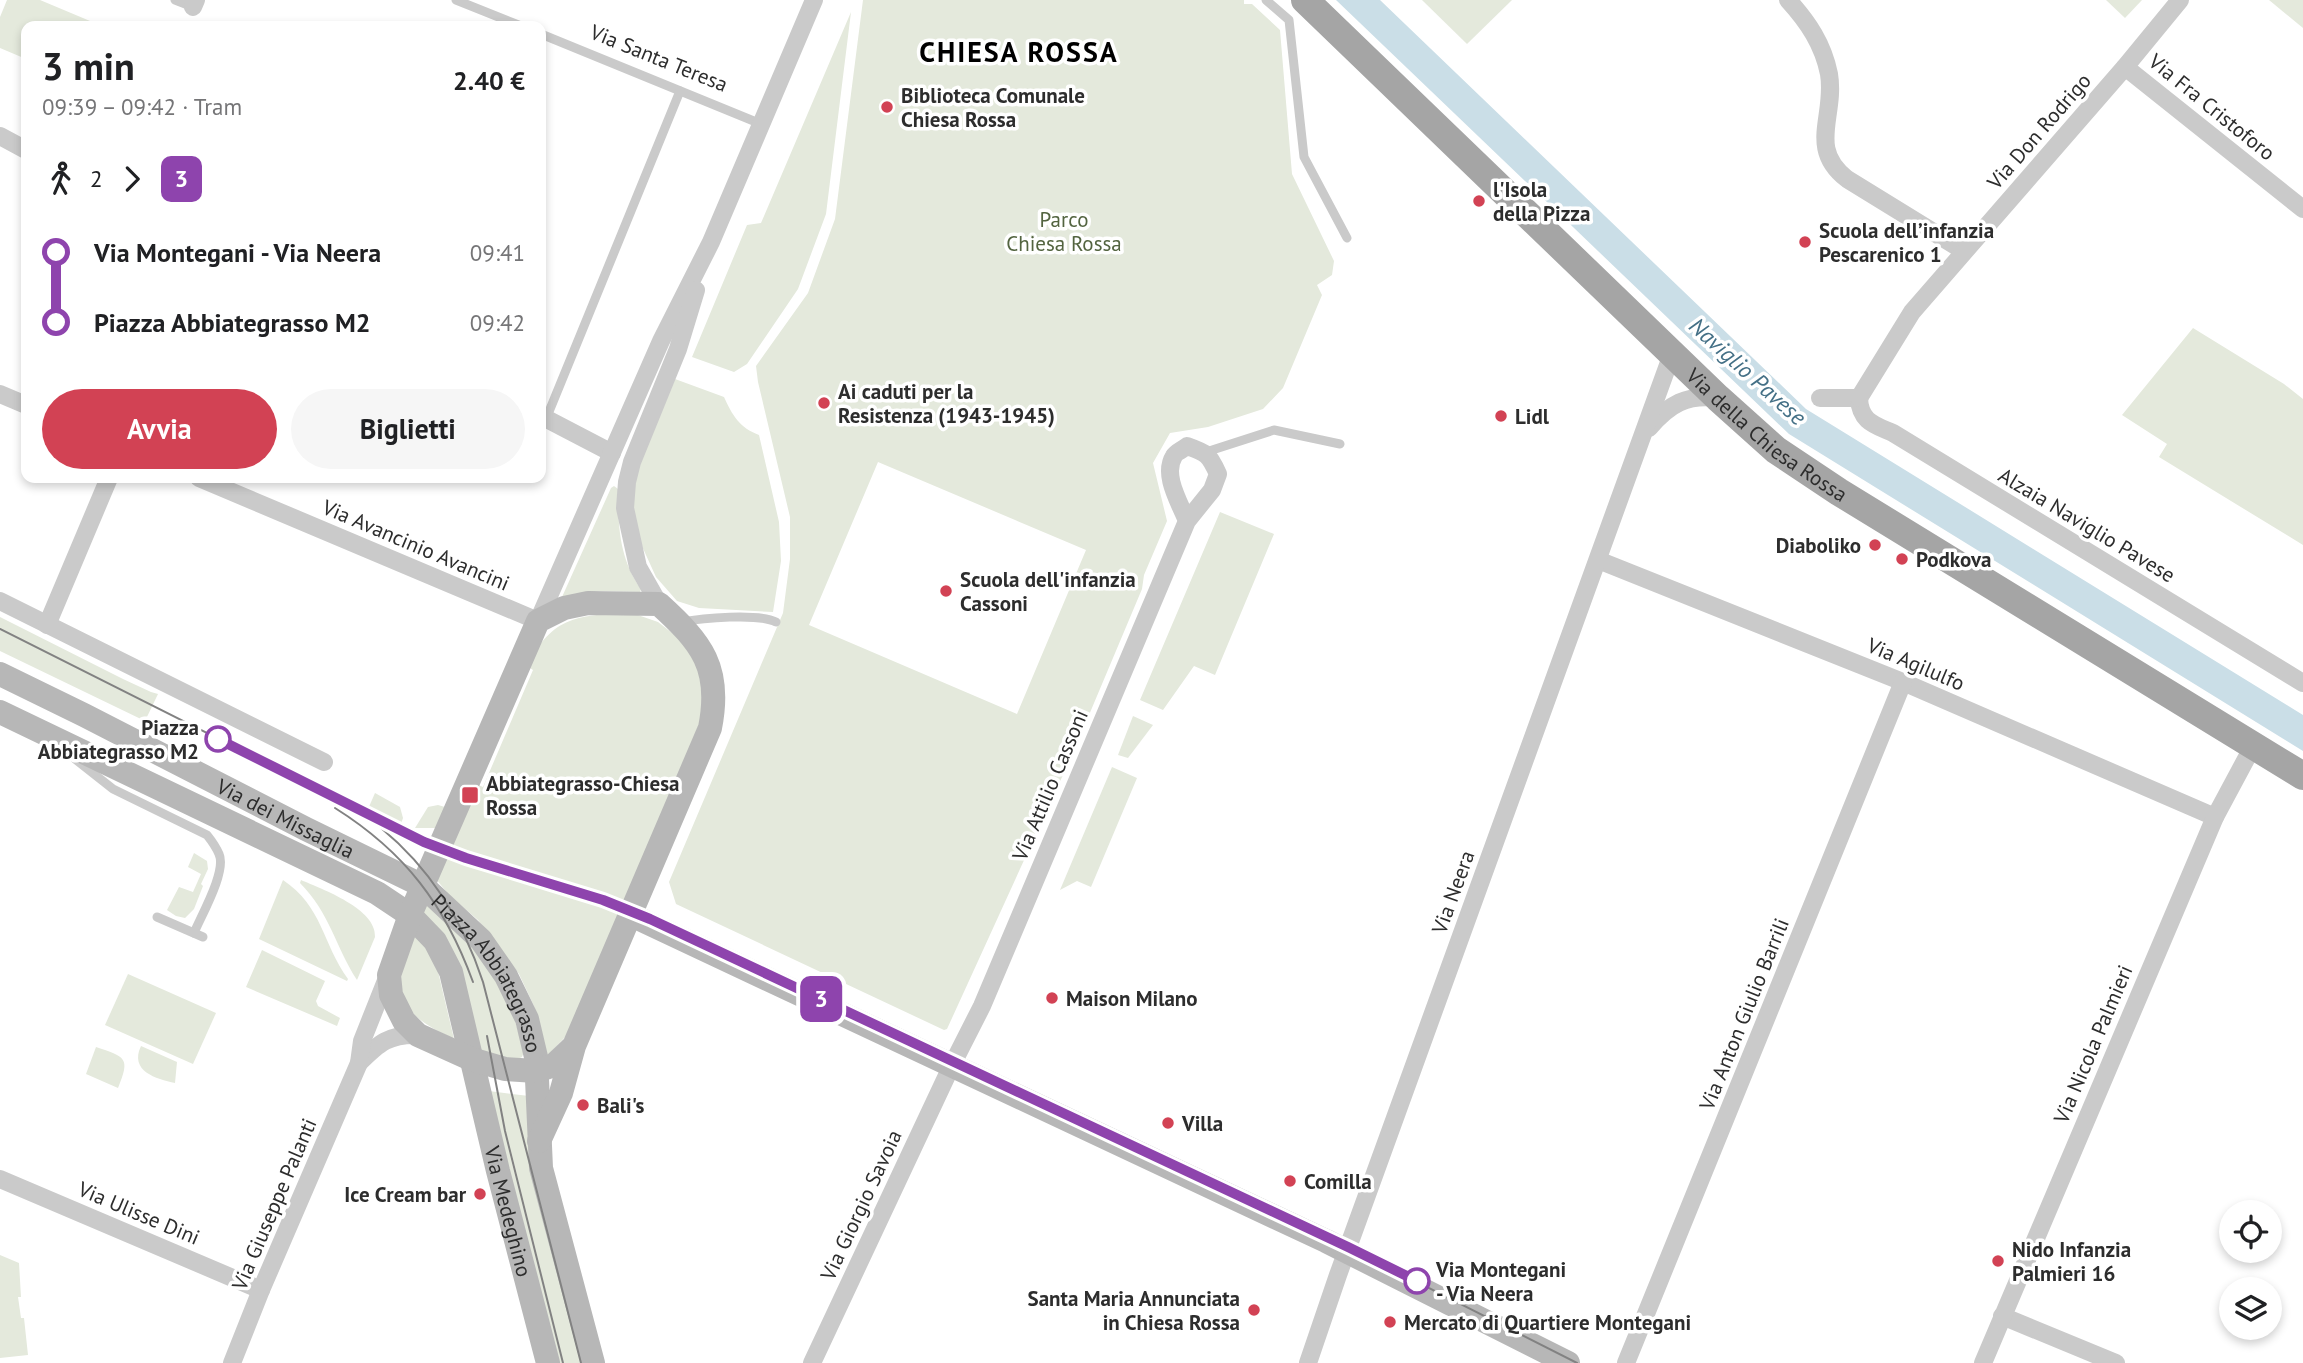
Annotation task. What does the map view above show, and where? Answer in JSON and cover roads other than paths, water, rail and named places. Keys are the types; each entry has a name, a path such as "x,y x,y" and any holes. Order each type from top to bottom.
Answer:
{"main road":[{"name":"Via della Chiesa Rossa","path":"1301,11 1776,450 1807,472 2303,776"}],"street":[{"path":"711,242 814,0"},
{"path":"1788,0 1813,31 1827,67 1830,92 1825,150 1836,171 1964,251"},
{"name":"Via Don Rodrigo","path":"1859,398 1912,312 2180,0"},
{"name":"Via Fra Cristoforo","path":"2125,67 2303,209"},
{"path":"0,136 21,147"},
{"name":"Piazza Abbiategrasso","path":"359,1063 362,1041 410,915 661,341 711,242"},
{"name":"Piazza Abbiategrasso","path":"540,1141 561,1093 574,1046 710,728 714,712 712,676 703,651 680,622 659,604 638,567 625,508 632,462 678,349 711,242"},
{"name":"Via Neera","path":"1308,1363 1672,354"},
{"path":"0,394 21,403"},
{"name":"Via Neera","path":"1643,436 1661,414 1674,405 1693,397 1718,398"},
{"path":"1820,398 1859,398"},
{"name":"Alzaia Naviglio Pavese","path":"1859,398 1861,410 1873,426 1899,437 2303,682"},
{"path":"546,418 612,453"},
{"path":"1187,521 1174,492 1170,473 1174,456 1187,446 1206,452"},
{"name":"Via Attilio Cassoni","path":"951,1066 982,1006 1187,521 1212,490 1219,474 1206,452"},
{"path":"47,625 106,483"},
{"name":"Via Avancinio Avancini","path":"211,483 538,621"},
{"name":"Via Agilulfo","path":"1598,560 1903,682 2215,817"},
{"path":"0,601 324,762"},
{"path":"538,621 564,608 588,603 659,604"},
{"name":"Via dei Missaglia","path":"0,674 423,886"},
{"name":"Via Anton Giulio Barrili","path":"1626,1363 1903,682"},
{"name":"Via dei Missaglia","path":"0,712 350,879 410,915"},
{"name":"Via Nicola Palmieri","path":"1983,1363 2215,817 2253,746"},
{"name":"Piazza Abbiategrasso","path":"423,886 481,940 506,976 527,1019 536,1057 540,1141"},
{"name":"Piazza Abbiategrasso","path":"410,915 435,941 450,972 471,1059"},
{"path":"631,915 1347,1251 1568,1363"},
{"name":"Piazza Abbiategrasso","path":"388,975 391,995 404,1021 418,1035 471,1059 505,1069 537,1071 554,1065 574,1046"},
{"path":"359,1063 386,1039 418,1035"},
{"name":"Via Medeghino","path":"471,1059 548,1363"},
{"name":"Via Giuseppe Palanti","path":"232,1363 359,1063"},
{"name":"Via Giorgio Savoia","path":"812,1363 951,1066"},
{"name":"Via Medeghino","path":"540,1141 541,1168 593,1363"},
{"name":"Via Ulisse Dini","path":"0,1179 261,1290"},
{"path":"2002,1316 2116,1363"}],"lane":[{"path":"175,0 194,4"},
{"path":"456,0 509,21"},
{"path":"1266,0 1301,11 1304,157 1347,238"},
{"name":"Via Santa Teresa","path":"546,36 761,124"},
{"path":"546,412 680,91"},
{"path":"1206,452 1274,430 1340,444"},
{"path":"680,622 760,618 776,622"},
{"path":"37,730 113,789 207,835 221,856 219,876 198,935 157,917"}],"water":[{"name":"Naviglio Pavese","path":"1336,0 1380,0 1806,409 2303,715 2303,751 1789,434"}],"tram line":[{"path":"0,629 424,842 650,919 1348,1247 1577,1363"},
{"name":"3","path":"218,739 424,842 466,858 603,900 650,919 1417,1281"},
{"path":"335,808 382,843 420,883 449,929 473,982"},
{"path":"381,828 430,879 455,917 475,960 483,982 581,1363"},
{"path":"487,1036 505,1131 563,1363"}],"place":[{"name":"Biblioteca Comunale Chiesa Rossa","path":"887,107"},
{"name":"l'Isola della Pizza","path":"1479,201"},
{"name":"Scuola dell’infanzia Pescarenico 1","path":"1805,242"},
{"name":"Ai caduti per la Resistenza (1943-1945)","path":"824,403"},
{"name":"Lidl","path":"1501,416"},
{"name":"Diaboliko","path":"1875,545"},
{"name":"Podkova","path":"1902,559"},
{"name":"Scuola dell'infanzia Cassoni","path":"946,591"},
{"name":"Piazza Abbiategrasso M2","path":"218,739"},
{"name":"Abbiategrasso-Chiesa Rossa","path":"470,795"},
{"name":"Maison Milano","path":"1052,998"},
{"name":"Bali's","path":"583,1105"},
{"name":"Villa","path":"1168,1123"},
{"name":"Comilla","path":"1290,1181"},
{"name":"Ice Cream bar","path":"480,1194"},
{"name":"Nido Infanzia Palmieri 16","path":"1998,1261"},
{"name":"Via Montegani - Via Neera","path":"1417,1281"},
{"name":"Santa Maria Annunciata in Chiesa Rossa","path":"1254,1310"},
{"name":"Mercato di Quartiere Montegani","path":"1390,1322"}],"district":[{"name":"CHIESA ROSSA","path":"1019,51"}],"park label":[{"name":"Parco Chiesa Rossa","path":"1064,231"}]}
